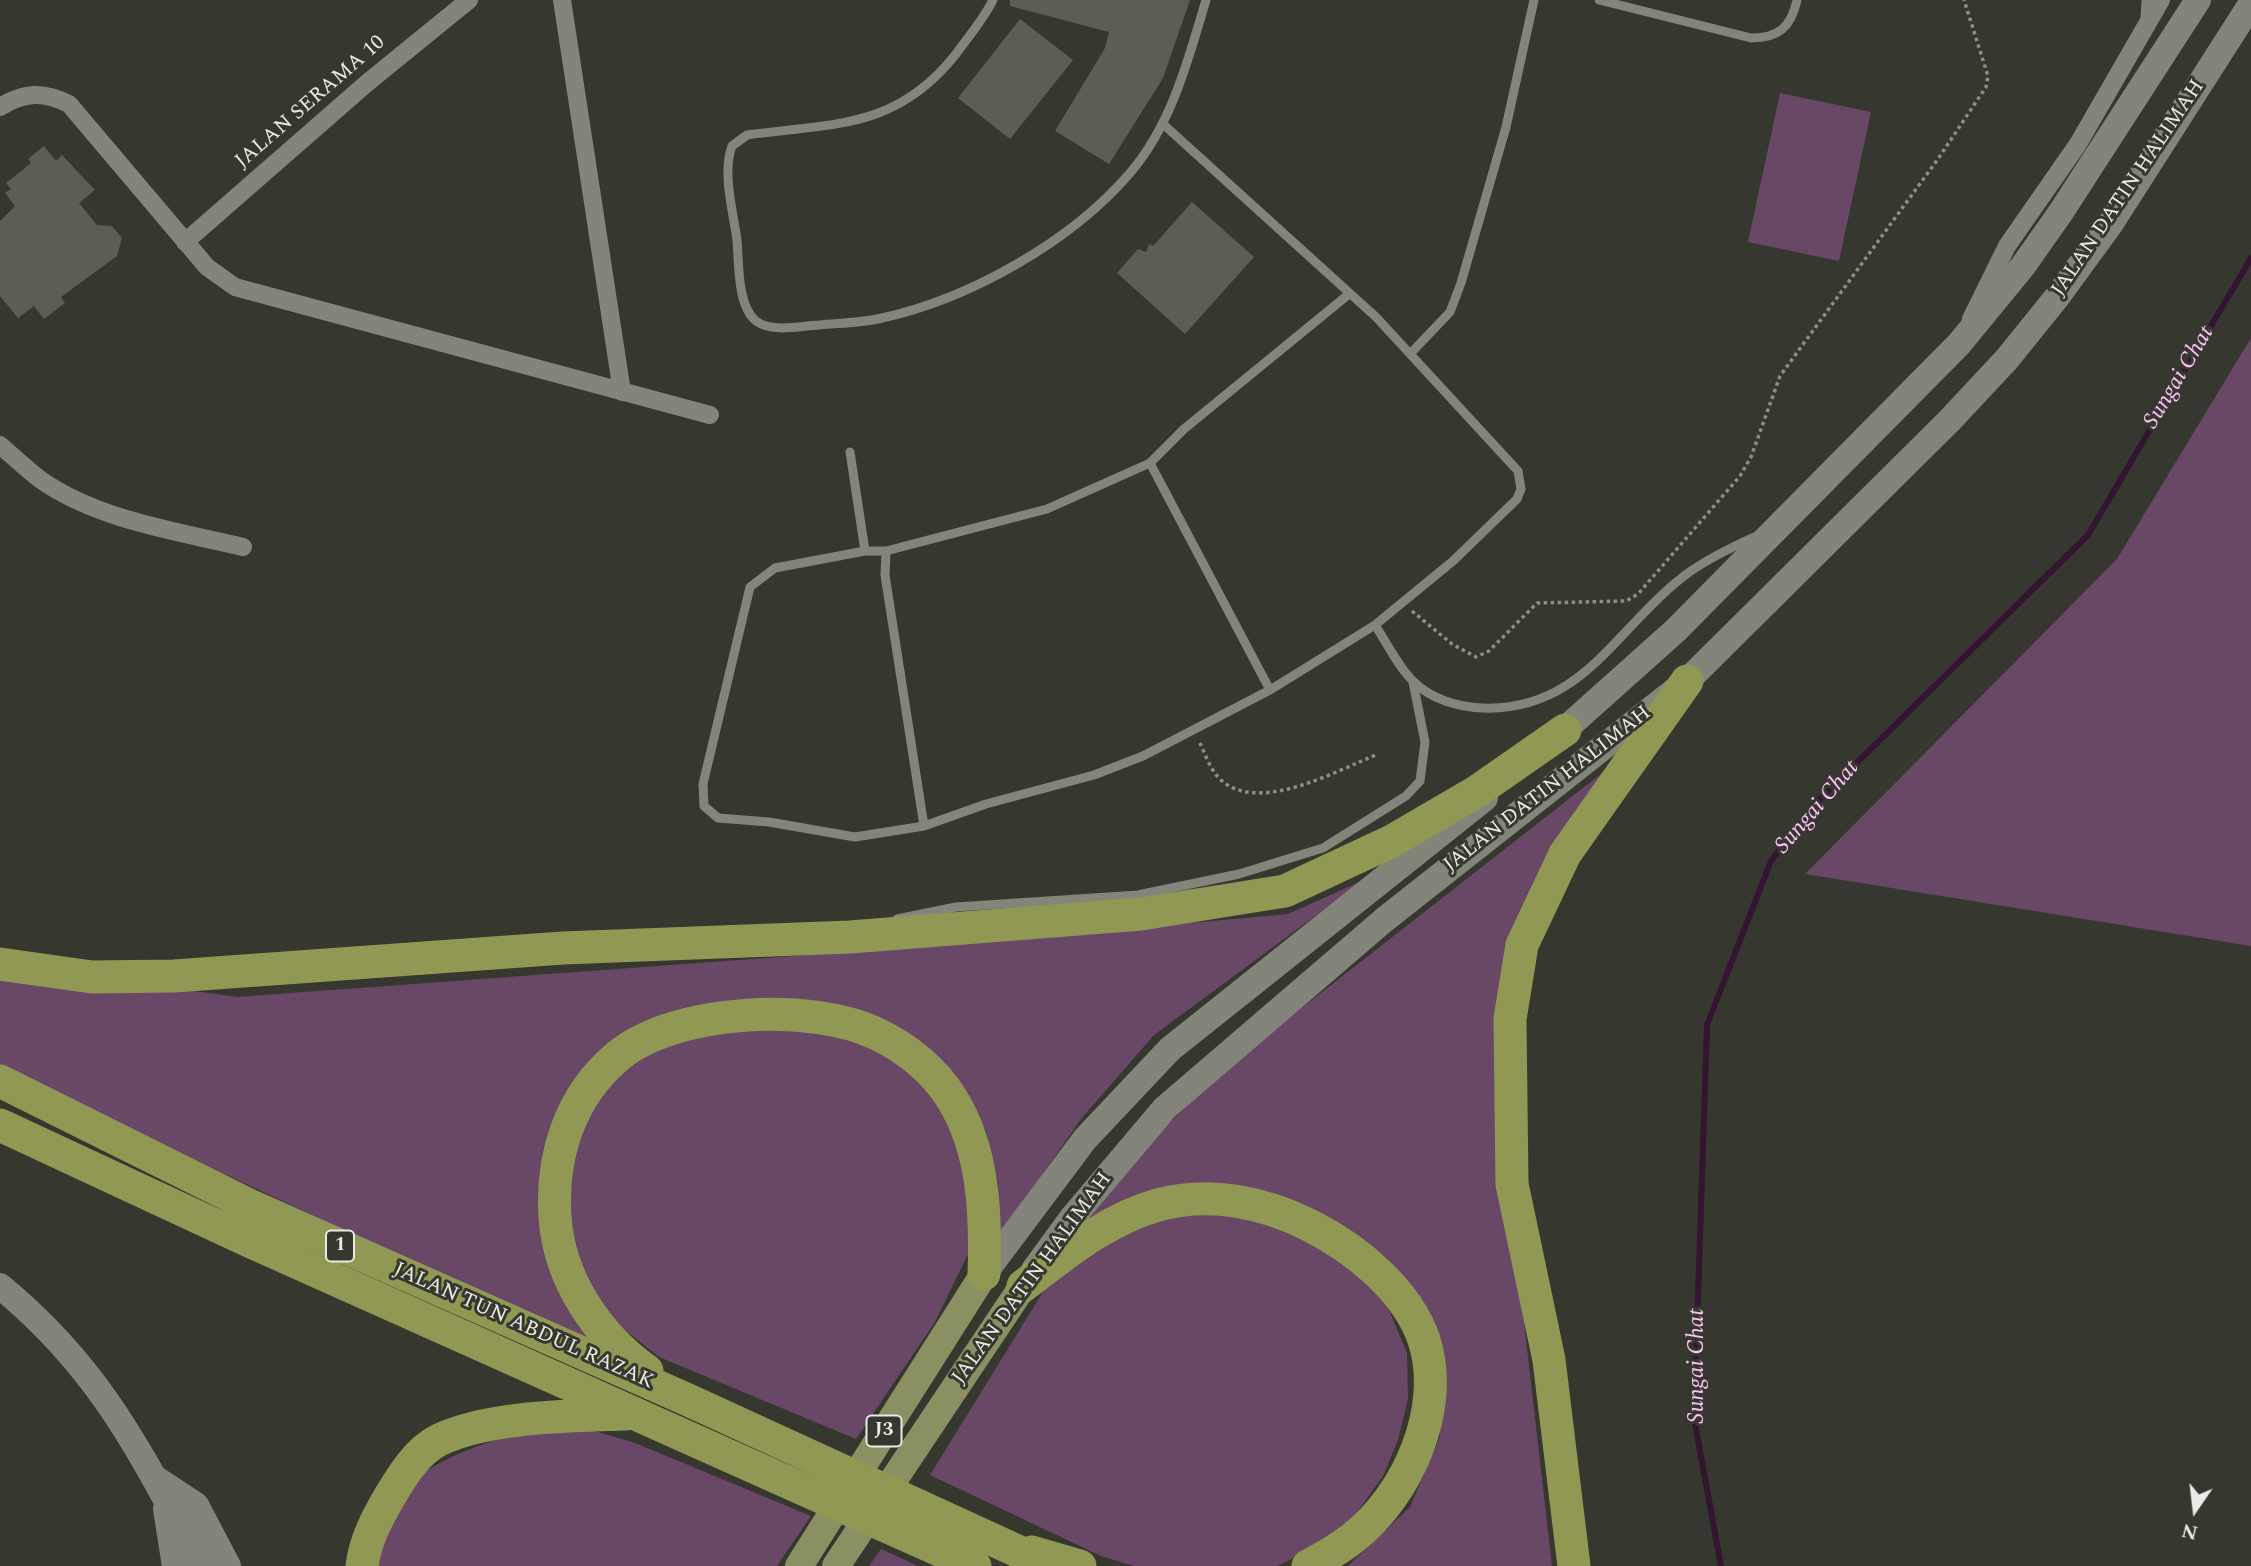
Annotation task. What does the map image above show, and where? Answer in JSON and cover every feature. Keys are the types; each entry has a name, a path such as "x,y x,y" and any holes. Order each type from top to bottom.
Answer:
{"highway":[{"path":"1574,1566 1549,1360 1512,1184 1510,1019 1522,945 1565,854 1687,681"},
{"path":"0,964 92,978 174,976 564,948 850,937 1141,914 1285,891 1404,834 1476,792 1565,730"},
{"path":"686,1399 629,1357 580,1301 556,1244 552,1183 561,1137 584,1094 618,1056 668,1029 732,1016 795,1015 836,1020 877,1033 919,1060 953,1100 978,1162 986,1224 976,1285"},
{"name":"JALAN TUN ABDUL RAZAK","path":"0,1081 249,1205 686,1399 1050,1566"},
{"name":"JALAN TUN ABDUL RAZAK","path":"0,1125 632,1414 967,1563"},
{"path":"1014,1298 1120,1219 1159,1205 1203,1198 1250,1202 1296,1218 1343,1243 1382,1276 1411,1316 1426,1349 1430,1399 1422,1435 1404,1477 1378,1512 1354,1538 1308,1566"},
{"path":"362,1566 364,1551 381,1511 403,1474 439,1440 489,1426 552,1417 632,1414"},
{"path":"1009,1545 1080,1566"}],"main road":[{"name":"JALAN DATIN HALIMAH","path":"799,1566 976,1285 1085,1139 1170,1049 1207,1017 1441,837 1676,630 1783,524 1959,344 2022,266 2061,212 2199,0"},
{"name":"JALAN DATIN HALIMAH","path":"836,1566 1014,1298 1072,1218 1166,1108 1374,928 1687,681 2007,359 2111,223 2251,4"},
{"path":"0,1286 66,1347 94,1381 161,1488 202,1566"},
{"path":"161,1488 175,1566"},
{"path":"161,1488 196,1505 228,1566"}],"street":[{"name":"JALAN SERAMA 10","path":"186,242 367,83 469,0"},
{"path":"562,0 622,392"},
{"path":"1959,344 2007,246 2078,144 2161,0"},
{"path":"0,107 23,94 50,94 69,104 207,267 235,287 710,415"},
{"path":"0,445 42,481 86,503 135,522 243,547"}],"lane":[{"path":"993,0 979,24 946,65 909,100 860,121 747,135 732,146 727,167 743,292 751,316 757,321 790,327 879,319 961,293 1019,261 1092,210 1129,174 1163,124 1206,0"},
{"path":"1409,354 1450,312 1461,284 1506,127 1534,0"},
{"path":"1599,0 1751,38 1768,38 1781,33 1797,0"},
{"path":"2144,29 2146,0"},
{"path":"1163,124 1376,317 1518,471 1521,489 1517,499 1462,552 1375,625 1270,690 1194,732 1094,775 986,804 924,826 855,837 769,822 718,818 704,806 703,785 750,587 775,568 865,551 886,551 1047,509 1150,463 1184,429 1349,294"},
{"path":"850,452 865,551"},
{"path":"1150,463 1270,690"},
{"path":"1413,682 1439,699 1468,707 1496,708 1538,700 1570,687 1683,576 1715,556 1783,524"},
{"path":"886,551 885,575 924,826"},
{"path":"850,937 884,922 944,909 1138,895 1239,874 1323,848 1406,796 1420,781 1425,742 1413,682 1375,625"}],"path":[{"path":"1403,603 1438,634 1476,657 1489,651 1537,603 1626,601 1638,594 1740,476 1751,457 1780,376 1938,159 1986,87 1988,76 1964,0"},
{"path":"1194,732 1219,778 1252,795 1281,791 1377,755"}],"shaded area":[{"path":"1780,93 1871,112 1839,261 1748,242"},
{"path":"2251,338 2251,946 1805,874 2117,559"},
{"path":"1625,755 1523,927 1499,1103 1552,1566 1348,1566 1410,1507 1440,1437 1440,1355 1414,1292 1389,1260 1307,1207 1232,1187 1064,1250 1104,1193 1150,1141 1239,1057"},
{"path":"1364,880 1154,1035 1081,1119 999,1237 998,1185 986,1131 956,1078 868,1014 646,1026 549,1142 599,1349 0,1069 0,964 237,997 983,942 1288,914"},
{"path":"825,1026 901,1057 958,1131 973,1244 935,1322 856,1439 659,1357 606,1315 578,1266 561,1212 569,1157 599,1096 641,1053 693,1033"},
{"path":"1200,1212 1267,1217 1337,1252 1386,1303 1407,1353 1408,1399 1398,1440 1383,1476 1358,1511 1330,1541 1277,1566 1134,1566 1101,1556 930,1475 1046,1287 1134,1227"},
{"path":"581,1427 635,1443 811,1516 777,1566 361,1566 385,1507 408,1484 429,1469 453,1456 503,1438 529,1432"},
{"path":"881,1549 918,1566 869,1566"}],"building":[{"path":"1010,0 1190,0 1163,78 1109,164 1055,131 1105,48 1109,32 1010,6"},
{"path":"1020,19 1073,60 1010,139 958,98"},
{"path":"44,146 56,161 62,155 95,190 79,203 97,225 112,226 122,238 117,256 61,297 65,303 44,319 34,306 18,318 0,296 0,221 15,206 5,193 11,189 6,183 31,163 28,159"},
{"path":"1192,202 1254,257 1185,334 1117,273 1138,249 1146,252 1149,244 1153,246"}],"waterway":[{"name":"Sungai Chat","path":"1721,1566 1694,1418 1707,1025 1771,861 1812,807 2088,535 2251,258"}]}
